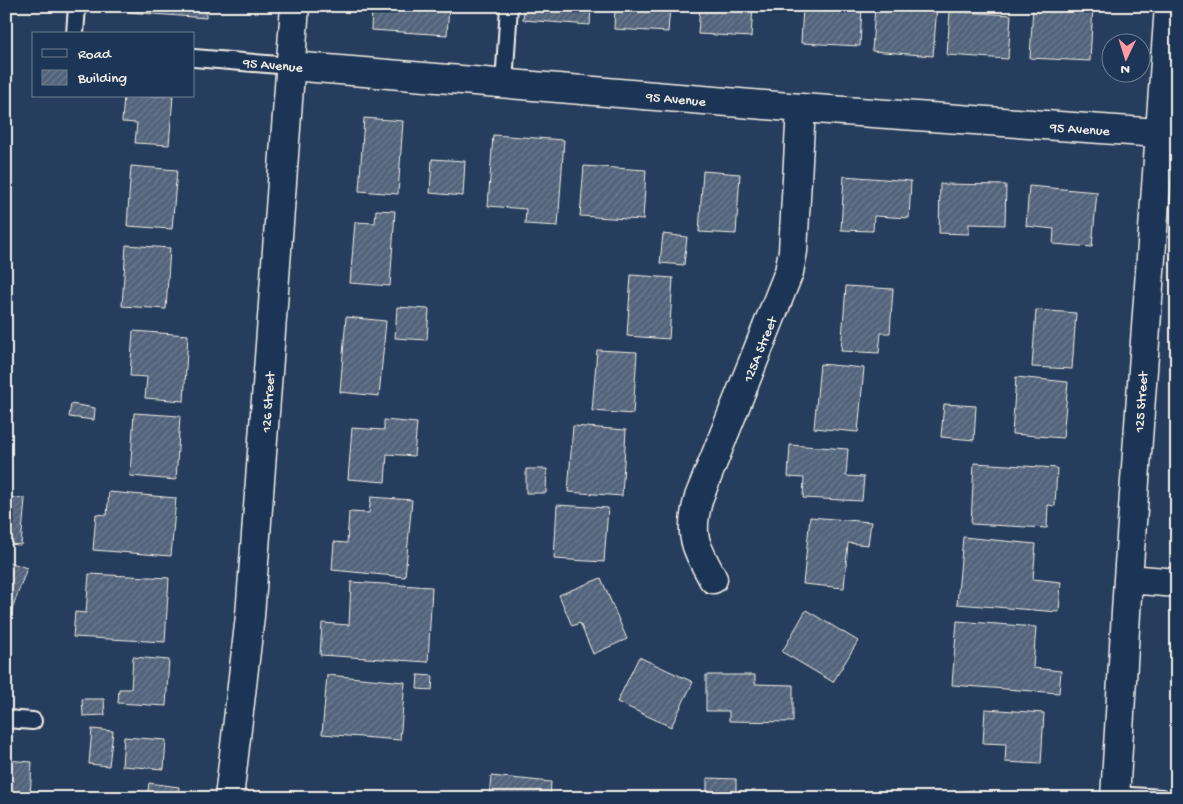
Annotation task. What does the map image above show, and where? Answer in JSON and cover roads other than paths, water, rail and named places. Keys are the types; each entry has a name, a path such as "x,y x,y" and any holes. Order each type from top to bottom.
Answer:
{"street":[{"name":"126 Street","path":"229,798 250,616 295,6"},
{"name":"125 Street","path":"1115,796 1128,579 1169,6"},
{"name":"95 Avenue","path":"291,66 801,108 1159,133"},
{"name":"125A Street","path":"713,579 694,539 693,517 789,272 793,251 801,108"},
{"path":"1128,579 1177,583"}],"lane":[{"path":"76,32 77,6"},
{"path":"504,84 509,6"},
{"name":"95 Avenue","path":"195,58 291,66"},
{"path":"6,719 32,721"},
{"path":"1115,796 1162,798"}]}
